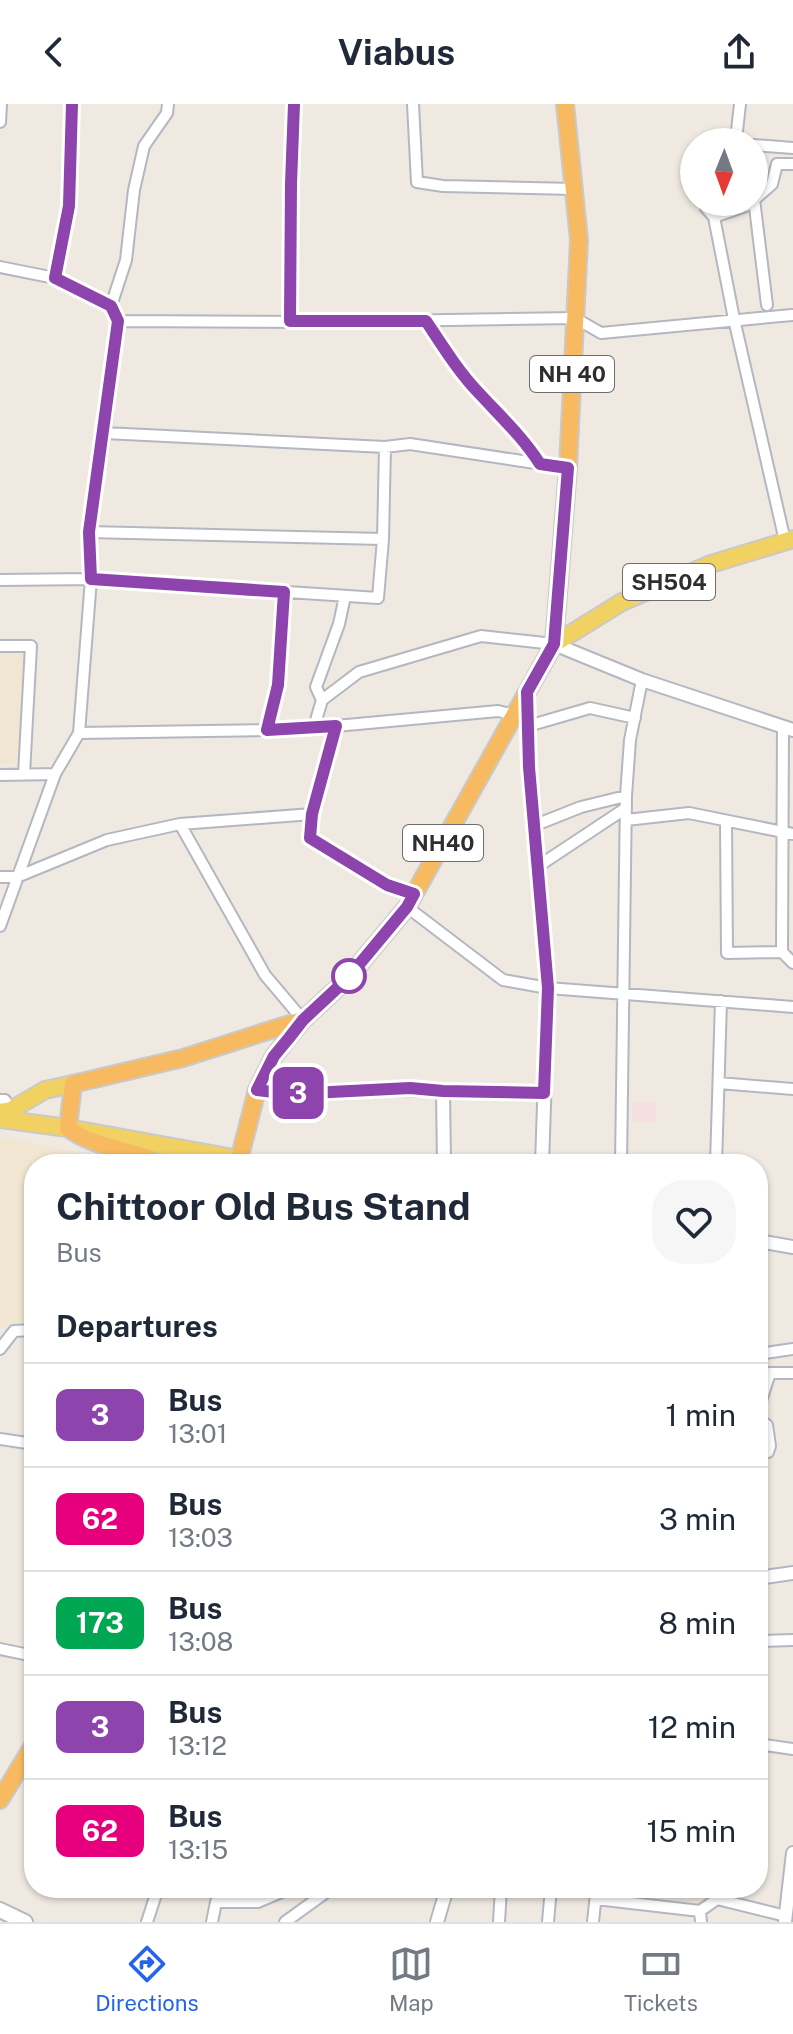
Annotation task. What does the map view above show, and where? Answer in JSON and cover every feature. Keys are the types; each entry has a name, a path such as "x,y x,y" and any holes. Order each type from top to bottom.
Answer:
{"highway":[{"name":"NH 40","path":"554,644 568,468 579,240 565,104"},
{"name":"NH40","path":"243,1154 257,1090 274,1056 303,1020 347,979 411,900 522,720 527,692 554,644"},
{"name":"NH40","path":"73,1084 183,1058 303,1020"},
{"path":"73,1084 68,1128 85,1141 135,1154"},
{"path":"0,1800 24,1762"}],"main road":[{"name":"SH504","path":"554,644 622,602 711,564 789,540"},
{"path":"6,1113 45,1090 73,1084"},
{"path":"6,1113 200,1154"},
{"path":"0,1910 25,1922"}],"street":[{"path":"0,122 1,104"},
{"path":"55,278 69,206 72,104"},
{"path":"111,306 126,260 134,190 144,146 167,113 168,104"},
{"path":"290,321 294,104"},
{"path":"413,104 417,182 443,186 574,189"},
{"path":"740,104 740,128"},
{"path":"768,146 793,148"},
{"path":"768,187 772,184 777,164 793,164"},
{"path":"755,216 767,305"},
{"path":"714,217 734,319 789,540"},
{"path":"0,267 55,278 111,306 118,321 89,532 91,579 79,733 55,774 0,926"},
{"path":"118,321 575,318 601,333 792,315"},
{"path":"426,321 463,374 525,440 540,464"},
{"path":"105,433 385,447 410,444 568,468"},
{"path":"0,580 91,579 378,598 385,447"},
{"path":"89,532 383,539"},
{"path":"267,730 278,685 284,592"},
{"path":"322,700 316,687 339,624 345,596"},
{"path":"314,727 322,700 359,672 481,636 554,644 642,680 788,728 788,834 782,952"},
{"path":"0,646 31,646 24,774"},
{"path":"621,1154 626,796 630,740 642,680"},
{"path":"79,733 267,730 498,711 522,720 590,708 635,718"},
{"path":"522,720 548,988 542,1154"},
{"path":"336,726 312,814 310,838 411,900 503,980 548,988 793,1007"},
{"path":"0,775 55,774"},
{"path":"533,826 581,807 626,796"},
{"path":"537,867 626,814 689,813 788,834"},
{"path":"0,877 17,877 107,840 180,824 312,814"},
{"path":"726,821 727,953 782,952 793,963"},
{"path":"180,824 265,975 303,1020"},
{"path":"716,1154 721,1001"},
{"path":"719,1083 793,1089"},
{"path":"257,1090 291,1094 410,1088 544,1093"},
{"path":"443,1091 444,1154"},
{"path":"768,1243 793,1247"},
{"path":"0,1349 14,1331 24,1330"},
{"path":"768,1353 793,1349"},
{"path":"768,1377 770,1373 793,1373"},
{"path":"768,1432 768,1452"},
{"path":"0,1439 24,1443"},
{"path":"768,1577 793,1573"},
{"path":"768,1641 793,1640"},
{"path":"0,1649 24,1654"},
{"path":"768,1745 793,1749"},
{"path":"18,1773 24,1768"},
{"path":"731,1898 786,1919 793,1853"},
{"path":"147,1922 155,1898"},
{"path":"212,1922 216,1902 258,1902 267,1898"},
{"path":"285,1922 318,1898"},
{"path":"437,1922 444,1898"},
{"path":"499,1922 500,1898"},
{"path":"548,1922 550,1898"},
{"path":"593,1922 596,1898"},
{"path":"619,1898 700,1916 714,1898"}],"shaded area":[{"path":"0,652 25,653 18,763 0,764"},
{"path":"656,1102 656,1121 633,1122 632,1103"},
{"path":"0,1137 84,1154 24,1154 24,1322 0,1328"}],"bus line":[{"name":"3","path":"72,104 69,206 55,278 111,306 118,321 89,532 91,579 284,592 278,685 267,730 336,726 312,814 310,838 387,885 414,894 407,907 347,979 303,1020 274,1056 257,1090 291,1094 410,1088 544,1093 548,988 533,826 527,692 554,644 568,468 540,464 525,440 456,365 426,321 290,321 294,104"}]}
